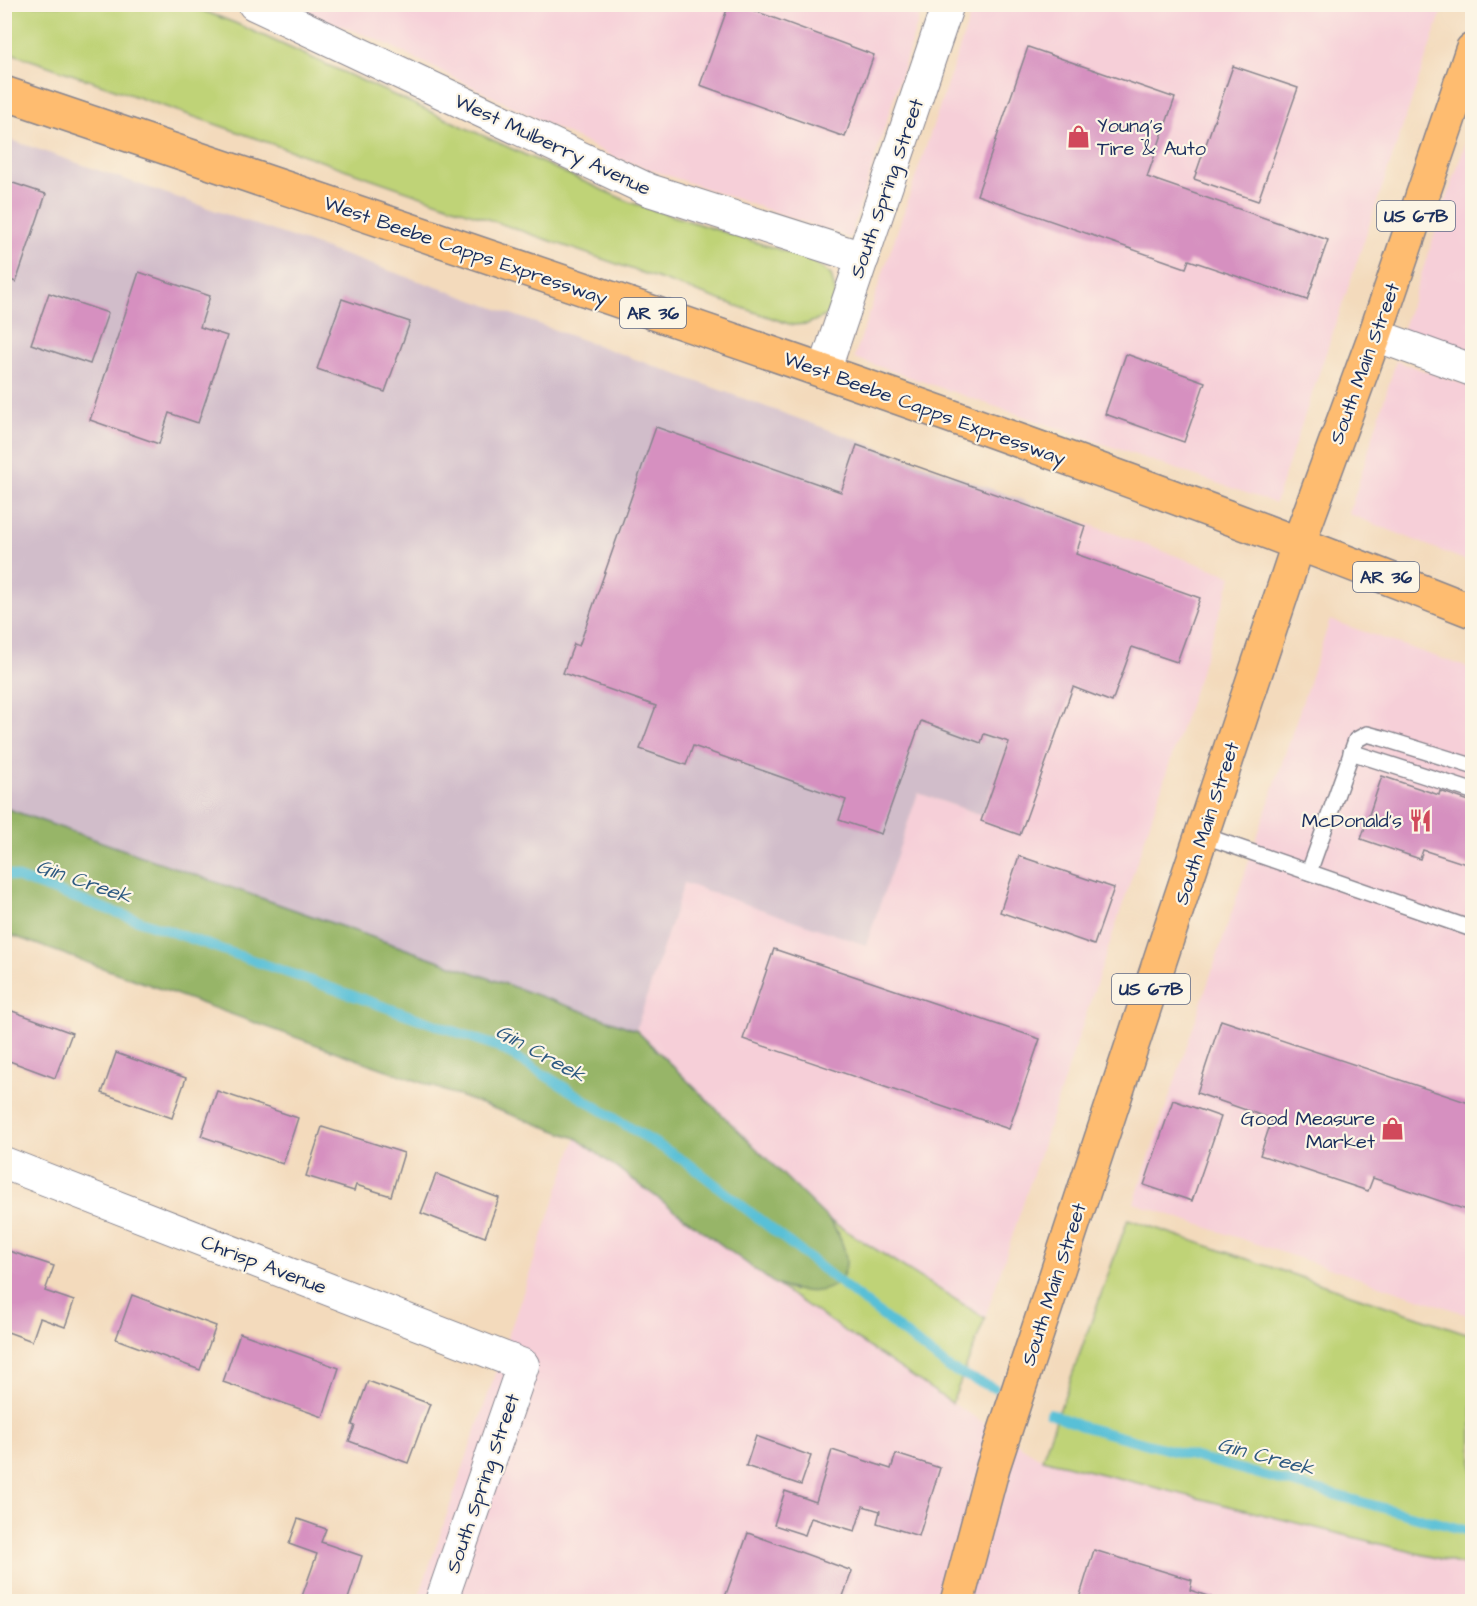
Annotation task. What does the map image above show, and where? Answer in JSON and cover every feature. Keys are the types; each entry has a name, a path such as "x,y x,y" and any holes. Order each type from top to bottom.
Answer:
{"main road":[{"name":"South Main Street","path":"957,1602 993,1467 1299,542 1375,335 1473,50"},
{"name":"West Beebe Capps Expressway","path":"4,93 824,372 1299,542"},
{"name":"AR 36","path":"1299,542 1473,611"}],"street":[{"name":"West Mulberry Avenue","path":"254,4 649,190 863,258"},
{"name":"South Spring Street","path":"824,372 948,4"},
{"path":"1375,335 1473,370"},
{"name":"Chrisp Avenue","path":"4,1163 523,1365"},
{"name":"South Spring Street","path":"441,1602 523,1365"}],"lane":[{"path":"1309,872 1356,740 1367,735 1473,766"},
{"path":"1351,752 1473,790"},
{"path":"1202,835 1473,929"}],"shaded area":[{"path":"287,5 923,5 850,238 614,157 378,40"},
{"path":"974,5 1444,5 1275,503 854,358"},
{"path":"1472,124 1472,358 1401,334"},
{"path":"5,138 445,290 1085,523 982,815 918,793 866,945 684,883 636,1030 5,808"},
{"path":"1396,361 1472,387 1472,563 1349,514"},
{"path":"1085,523 1232,576 985,1318 829,1220 636,1030 684,882 866,944 918,793 982,815"},
{"path":"1330,620 1472,669 1472,1316 1134,1203"},
{"path":"576,1138 775,1284 952,1403 1042,1459 1472,1567 1472,1602 417,1602"}],"green space":[{"path":"5,5 188,5 235,23 629,202 809,259 831,275 836,295 826,316 807,324 792,325 5,51"},
{"path":"5,808 636,1030 829,1220 841,1239 846,1256 845,1270 839,1281 828,1288 814,1291 796,1290 775,1284 576,1138 5,933"},
{"path":"1128,1219 1472,1335 1472,1567 1042,1459"},
{"path":"829,1220 985,1318 952,1403 775,1284 793,1291 839,1234"}],"building":[{"path":"729,4 736,4 874,55 845,137 700,85"},
{"name":"Young's Tire & Auto","path":"1028,47 1175,98 1147,177 1328,240 1307,300 1189,260 1186,268 977,195"},
{"path":"1233,66 1298,88 1258,201 1194,179"},
{"path":"4,180 46,194 16,282 4,278"},
{"path":"139,272 210,296 200,327 227,336 198,423 169,413 159,444 90,420"},
{"path":"49,293 108,313 90,364 31,344"},
{"path":"342,299 410,322 385,392 317,369"},
{"path":"1126,354 1205,382 1184,442 1105,414"},
{"path":"656,427 841,492 857,445 1085,526 1076,554 1200,598 1177,662 1132,647 1112,702 1073,687 1020,835 981,821 1009,742 984,734 981,743 921,721 881,834 839,820 846,800 693,746 686,765 640,749 656,706 563,673 574,644 579,646"},
{"name":"McDonald's","path":"1382,776 1439,795 1440,791 1472,802 1472,866 1423,850 1420,859 1361,839"},
{"path":"1019,856 1114,888 1094,945 1000,912"},
{"path":"774,949 1040,1039 1009,1129 743,1039"},
{"path":"4,1008 72,1033 55,1078 4,1059"},
{"path":"1221,1020 1472,1104 1472,1212 1373,1178 1368,1191 1260,1155 1272,1119 1197,1093"},
{"path":"116,1053 186,1078 172,1118 102,1093"},
{"path":"217,1091 298,1118 283,1164 201,1136"},
{"path":"1173,1100 1221,1117 1192,1201 1144,1185"},
{"path":"322,1127 404,1153 391,1196 356,1185 354,1191 306,1176"},
{"path":"436,1174 499,1198 485,1237 421,1213"},
{"path":"6,1250 54,1266 45,1291 74,1301 65,1327 40,1318 32,1341 5,1331"},
{"path":"132,1295 216,1326 200,1370 116,1339"},
{"path":"240,1333 339,1368 323,1417 223,1382"},
{"path":"368,1381 430,1404 408,1463 349,1441 355,1426 352,1425"},
{"path":"756,1436 811,1456 801,1485 746,1466"},
{"path":"832,1450 891,1469 896,1454 940,1468 919,1536 877,1523 880,1511 863,1506 855,1531 811,1518 805,1535 774,1525 785,1491 816,1502"},
{"path":"298,1519 326,1529 321,1542 362,1556 347,1602 300,1602 317,1554 289,1544"},
{"path":"748,1533 852,1571 841,1602 737,1602 725,1597"},
{"path":"1094,1550 1192,1580 1190,1590 1224,1602 1078,1602"}],"waterway":[{"name":"Gin Creek","path":"4,873 499,1047 689,1164 950,1369 994,1388"},
{"name":"Gin Creek","path":"1050,1413 1081,1426 1472,1532"}],"place":[{"name":"Young's Tire & Auto","path":"1079,137"},
{"name":"McDonald's","path":"1420,820"},
{"name":"Good Measure Market","path":"1393,1129"}]}
